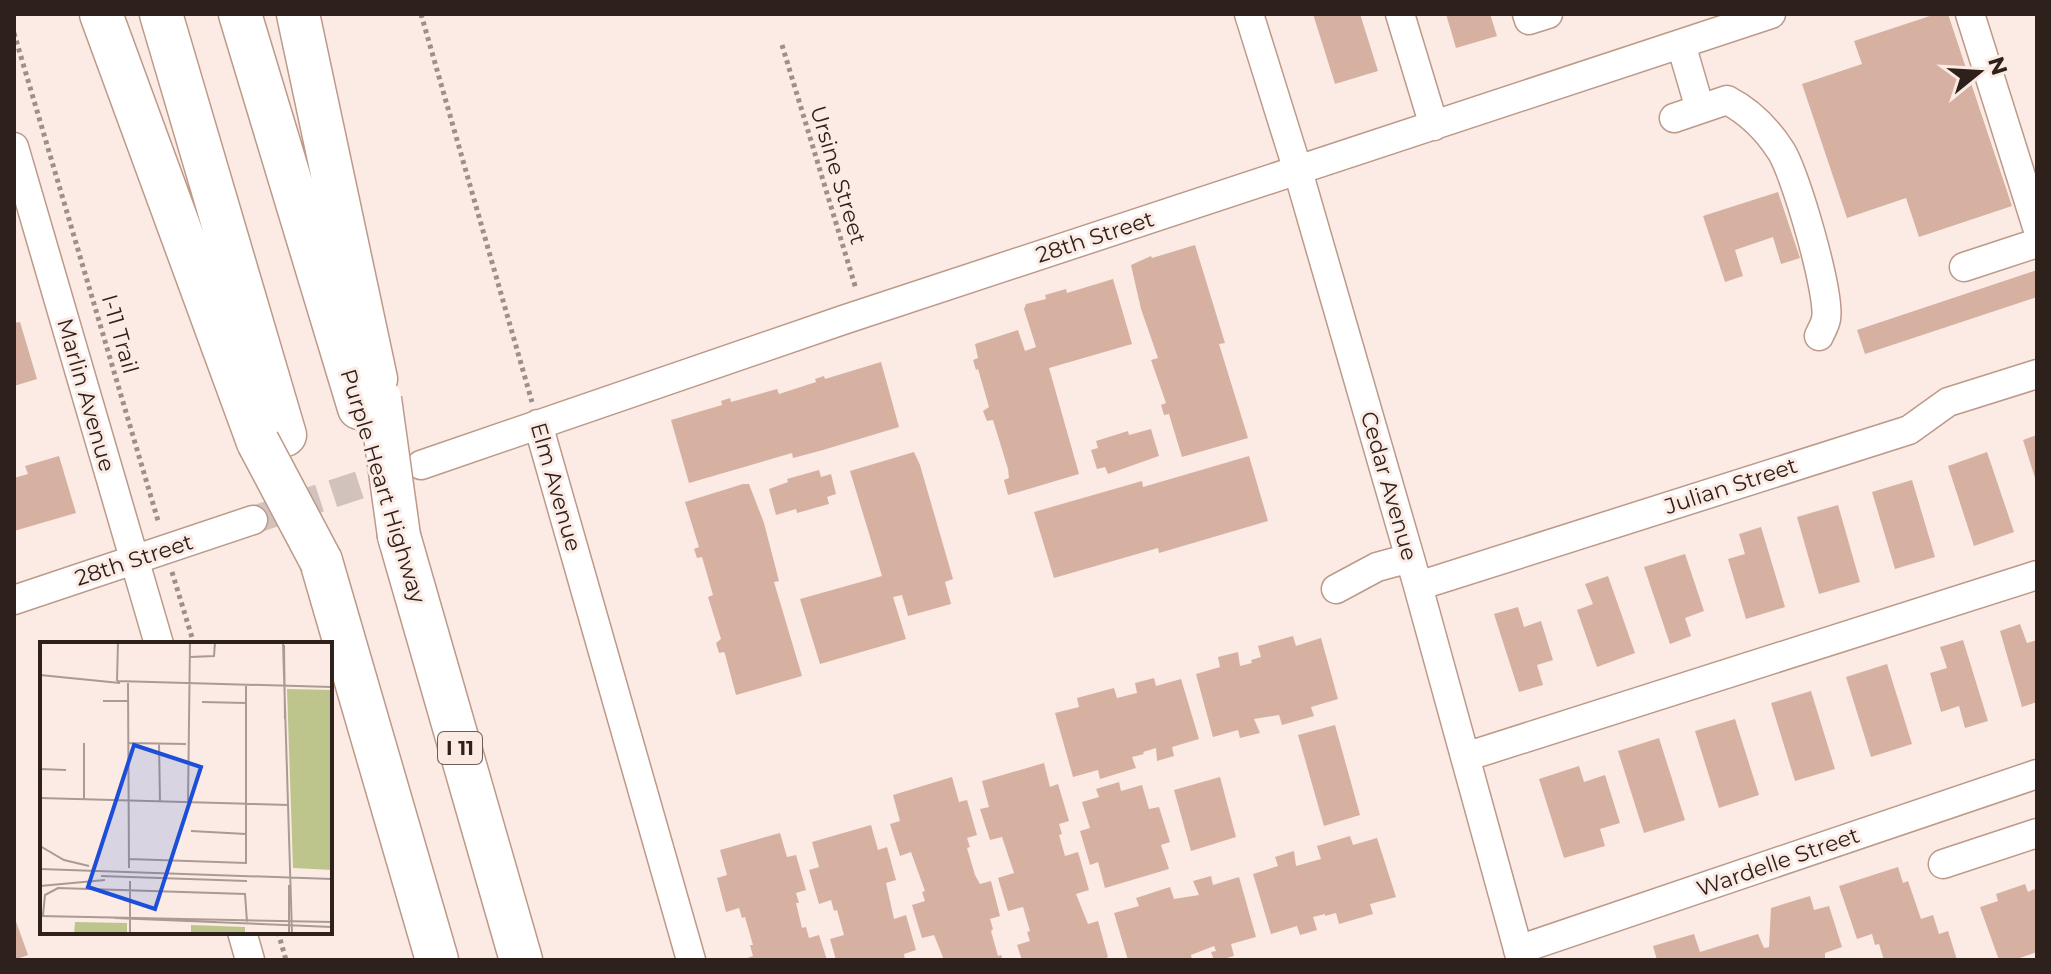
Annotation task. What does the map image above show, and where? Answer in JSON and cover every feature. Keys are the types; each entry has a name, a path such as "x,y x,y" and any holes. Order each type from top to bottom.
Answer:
{"highway":[{"path":"101,14 321,561 437,960"},
{"path":"161,14 271,438"},
{"name":"Purple Heart Highway","path":"240,14 370,404 399,536 521,960"},
{"path":"298,14 370,404"}],"street":[{"name":"Cedar Avenue","path":"1249,14 1298,171 1410,558 1520,955"},
{"path":"1400,14 1434,126"},
{"path":"1527,14 1529,20 1548,14"},
{"name":"28th Street","path":"421,465 863,313 1771,14"},
{"path":"1970,14 2037,227"},
{"path":"1681,44 1687,114 1727,100 1754,118 1784,154 1816,254 1826,308 1826,320 1819,336"},
{"name":"Marlin Avenue","path":"14,147 158,642"},
{"path":"1964,267 2037,243"},
{"name":"Julian Street","path":"1418,586 1909,430 1948,402 2037,374"},
{"name":"Elm Avenue","path":"538,424 691,960"},
{"name":"28th Street","path":"14,600 253,520"},
{"path":"1336,589 1377,567 1410,558"},
{"path":"1465,757 2037,575"},
{"name":"Wardelle Street","path":"1520,955 2036,777"},
{"path":"1943,864 2037,833"},
{"path":"243,934 250,960"}],"path":[{"name":"Elm Avenue","path":"421,14 538,424"},
{"name":"I-11 Trail","path":"14,33 193,642"},
{"name":"Ursine Street","path":"782,45 863,313"},
{"path":"279,934 286,960"}],"building":[{"path":"1313,14 1360,14 1378,71 1335,84"},
{"path":"1446,14 1490,14 1497,36 1456,48"},
{"path":"1936,14 1948,14 2012,206 1919,237 1906,198 1847,218 1802,84 1862,64 1854,41"},
{"path":"1778,192 1800,258 1781,264 1773,237 1735,250 1743,276 1725,282 1703,216"},
{"path":"1195,245 1225,343 1219,344 1248,438 1182,457 1169,414 1164,415 1161,405 1166,403 1151,360 1158,358 1141,309 1131,265 1151,256"},
{"path":"2037,270 2037,297 1865,354 1857,330"},
{"path":"1113,279 1132,344 1049,368 1079,474 1008,495 1004,480 1009,478 1008,469 993,420 987,421 983,411 989,407 973,360 978,358 975,344 1018,330 1025,351 1036,347 1024,309 1026,304 1046,299 1045,295 1066,289 1067,293"},
{"path":"20,322 37,379 14,386 14,323"},
{"path":"881,362 899,427 793,458 792,453 689,483 671,420 722,405 721,401 730,398 731,402 777,389 779,394 816,382 815,379 824,376 825,379"},
{"path":"1151,429 1159,456 1108,474 1105,467 1097,469 1091,450 1098,448 1096,441 1128,431 1129,435"},
{"path":"2037,435 2037,481 2036,481 2023,440"},
{"path":"914,452 953,579 945,582 951,604 908,616 902,595 893,597 906,639 820,664 800,599 882,576 850,471"},
{"path":"1987,452 2014,532 1974,546 1948,466"},
{"path":"59,456 76,513 14,531 14,478 28,474 25,466"},
{"path":"1249,456 1268,521 1159,553 1158,548 1054,578 1034,512 1142,481 1143,487"},
{"path":"819,470 821,477 831,474 836,494 827,497 829,504 776,515 769,489 788,482 787,479"},
{"path":"1912,480 1935,557 1895,569 1872,492"},
{"path":"749,484 764,523 779,581 774,582 802,676 736,695 725,654 719,653 716,643 721,639 708,597 713,595 702,557 697,558 694,549 699,547 685,502"},
{"path":"1838,505 1860,582 1819,594 1797,517"},
{"path":"1761,527 1785,607 1746,619 1728,559 1745,554 1739,534"},
{"path":"1685,554 1704,611 1685,618 1691,636 1670,644 1644,567"},
{"path":"1608,576 1635,653 1597,667 1577,610 1593,604 1585,584"},
{"path":"1518,607 1524,627 1541,621 1553,660 1537,665 1543,685 1519,692 1494,614"},
{"path":"2020,624 2027,643 2037,640 2037,702 2022,707 2000,631"},
{"path":"1293,636 1296,646 1321,638 1338,699 1311,707 1314,716 1282,725 1279,715 1254,719 1260,733 1240,738 1238,730 1213,737 1196,674 1220,667 1218,657 1238,652 1240,666 1252,663 1251,660 1261,657 1258,646"},
{"path":"1963,640 1988,721 1965,728 1959,706 1941,712 1930,673 1947,668 1940,647"},
{"path":"1887,664 1912,744 1871,757 1846,677"},
{"path":"1154,678 1156,686 1181,679 1199,739 1172,747 1174,756 1157,761 1156,748 1143,752 1132,757 1136,768 1100,779 1098,770 1073,777 1055,713 1079,707 1077,698 1114,688 1117,698 1137,693 1135,683"},
{"path":"1811,691 1835,769 1795,781 1771,703"},
{"path":"1735,719 1759,795 1719,808 1695,731"},
{"path":"1335,725 1360,815 1324,826 1298,735"},
{"path":"1659,738 1685,820 1644,833 1618,751"},
{"path":"1044,763 1050,787 1058,784 1069,821 1059,824 1065,856 1078,852 1089,890 1076,894 1088,924 1098,921 1108,957 1101,960 1022,960 1017,945 1030,941 1027,932 1030,931 1023,907 1008,911 998,878 1014,873 1002,837 990,840 980,809 989,807 982,781"},
{"path":"1579,766 1584,782 1605,775 1620,823 1600,829 1605,846 1564,858 1539,779"},
{"path":"952,777 959,802 967,800 977,835 967,838 975,875 980,884 991,881 1000,916 990,919 991,931 998,956 1001,955 1003,960 944,960 934,935 922,938 912,905 925,901 922,892 925,891 911,852 900,856 890,824 900,821 893,795"},
{"path":"1220,777 1236,837 1191,851 1174,790"},
{"path":"1119,782 1121,791 1142,785 1149,809 1159,807 1170,842 1161,845 1169,869 1105,888 1098,862 1090,865 1080,831 1090,828 1082,802 1099,797 1096,789"},
{"path":"871,825 878,850 887,847 896,880 886,883 894,919 906,915 916,950 904,954 905,960 836,960 830,939 844,935 831,900 819,904 809,870 819,867 812,842"},
{"path":"780,833 787,857 796,855 806,890 796,893 802,928 806,927 809,938 819,935 827,960 741,960 753,956 750,945 753,945 745,917 742,918 739,908 726,912 717,878 727,875 720,850"},
{"path":"1350,836 1353,845 1377,838 1396,897 1370,904 1373,914 1339,924 1336,913 1325,914 1313,917 1317,930 1300,935 1297,926 1271,934 1253,874 1278,866 1275,857 1294,851 1296,866 1321,859 1317,846"},
{"path":"1898,867 1903,883 1908,881 1921,919 1933,915 1939,934 1948,931 1957,960 1884,960 1872,934 1857,939 1839,886"},
{"path":"1211,876 1213,885 1239,877 1256,937 1231,944 1234,956 1219,960 1214,960 1211,952 1216,951 1214,946 1191,955 1192,960 1128,960 1114,913 1139,906 1136,898 1170,887 1174,899 1199,895 1193,881"},
{"path":"2025,884 2028,892 2037,888 2037,952 2014,960 1999,960 1980,907 1998,901 1996,894"},
{"path":"1810,896 1814,910 1829,906 1842,947 1825,953 1825,960 1657,960 1653,946 1694,934 1700,952 1758,934 1764,948 1769,947 1771,908"},
{"path":"14,916 28,955 14,960"}],"tunnel":[{"path":"253,520 405,470"}]}
